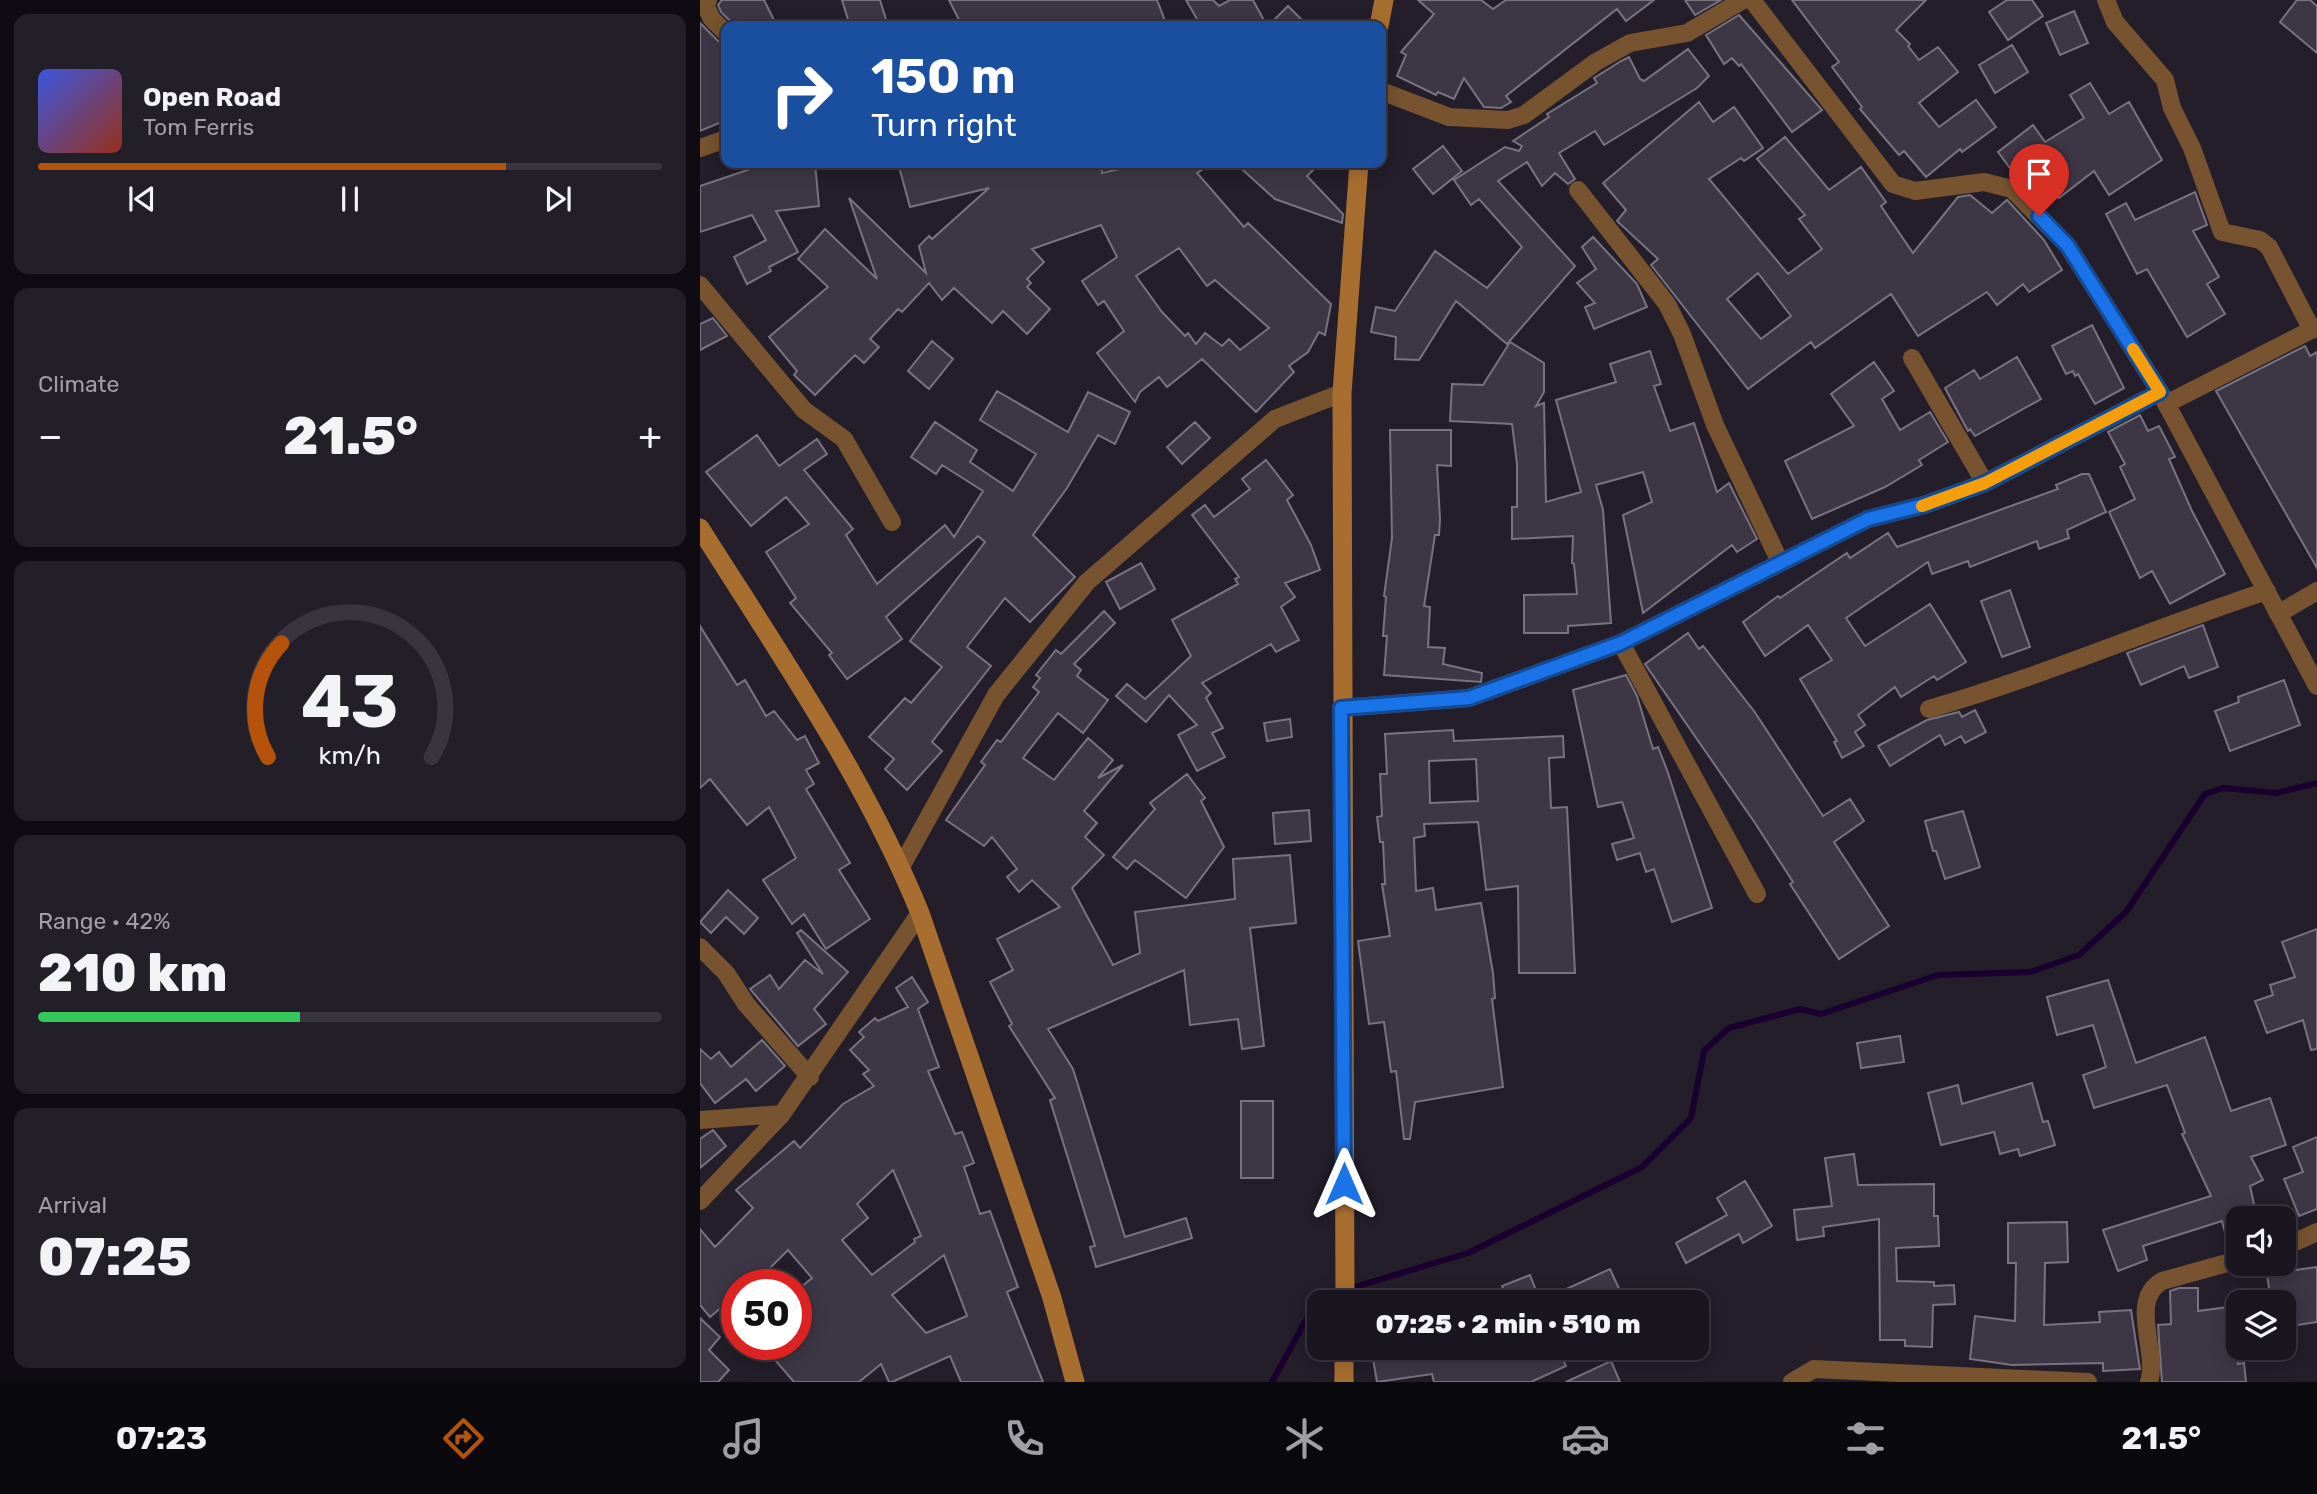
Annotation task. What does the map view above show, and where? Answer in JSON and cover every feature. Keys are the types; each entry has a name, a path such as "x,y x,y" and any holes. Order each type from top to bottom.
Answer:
{"main road":[{"path":"1380,21 1384,0"},
{"path":"1345,1290 1342,393 1359,168"},
{"path":"700,528 832,736 901,867 920,913 1052,1298 1075,1382"},
{"path":"1344,1360 1344,1382"}],"street":[{"path":"708,0 705,5 712,19 721,28"},
{"path":"1386,93 1450,117 1508,120 1524,114 1596,62 1630,43 1687,33 1743,0"},
{"path":"1752,0 1893,184 1915,191 1984,182 2012,190 2068,246 2163,398 2317,686"},
{"path":"1341,708 1469,698 1621,643 1868,519 1924,505 1985,483 2315,328 2269,247 2260,240 2222,232 2192,148 2172,108 2165,80 2115,22 2106,0"},
{"path":"700,148 721,141"},
{"path":"1578,190 1667,304 1687,346 1714,425 1780,562"},
{"path":"700,285 804,410 844,439 892,522"},
{"path":"1912,358 1985,483"},
{"path":"901,867 996,695 1087,582 1275,419 1342,393"},
{"path":"1929,709 1993,691 2180,619 2266,591"},
{"path":"2278,614 2317,591"},
{"path":"1621,643 1757,894"},
{"path":"700,1200 782,1114 810,1077 920,913"},
{"path":"700,947 726,973 746,1004 810,1077"},
{"path":"700,1120 782,1114"},
{"path":"2296,1242 2317,1232"},
{"path":"2149,1382 2146,1306 2153,1286 2162,1281 2226,1263"},
{"path":"1792,1382 1814,1368 2001,1380 2088,1382"}],"building":[{"path":"722,0 764,0 774,21 730,21 718,5"},
{"path":"842,0 880,0 886,21 848,21"},
{"path":"949,0 1157,0 1165,21 960,21"},
{"path":"1186,0 1213,0 1219,6 1230,0 1253,0 1264,21 1198,21"},
{"path":"1418,0 1481,0 1493,9 1506,0 1654,0 1626,21 1617,9 1506,96 1511,102 1501,108 1484,107 1464,78 1454,99 1438,92 1436,95 1397,76 1406,55 1401,52 1434,14"},
{"path":"1685,0 1721,0 1695,15"},
{"path":"1792,0 1926,0 1896,30 1910,44 1908,46 1919,60 1938,47 1958,72 1919,103 1939,127 1976,100 1996,127 1962,152 1960,149 1926,177 1904,151 1899,155 1860,109 1862,107 1832,67 1839,62"},
{"path":"2007,0 2032,0 2043,16 2008,40 1989,12"},
{"path":"2297,0 2310,0 2317,6 2317,53 2280,22"},
{"path":"1288,6 1303,21 1273,21"},
{"path":"2074,11 2088,43 2060,55 2046,23"},
{"path":"1739,15 1822,110 1792,132 1741,64 1739,66 1732,58 1724,64 1706,35"},
{"path":"700,23 721,42 721,122 700,131"},
{"path":"2012,45 2028,72 1995,93 1979,65"},
{"path":"1688,49 1709,76 1697,88 1604,145 1595,131 1559,153 1575,179 1568,184 1555,173 1542,186 1527,162 1498,181 1575,266 1507,344 1456,301 1419,360 1395,359 1396,337 1371,332 1376,307 1395,311 1435,251 1487,288 1522,247 1479,199 1471,205 1454,180 1505,147 1519,151 1522,146 1513,141 1549,117 1547,114 1597,83 1594,78 1621,61 1629,57 1640,79 1644,81"},
{"path":"2090,83 2109,114 2129,102 2162,160 2109,195 2094,171 2059,198 2030,160 2013,172 1998,152 2033,125 2045,142 2084,118 2070,95"},
{"path":"1699,102 1713,122 1734,107 1763,148 1744,161 1741,158 1709,179 1788,274 1822,249 1799,219 1805,215 1757,159 1785,137 1829,190 1861,167 1886,202 1881,206 1913,253 1958,197 1970,195 1992,213 2007,200 2044,240 2062,270 2029,292 2023,284 1997,305 1987,292 1918,336 1891,294 1815,348 1811,342 1748,389 1651,265 1658,259 1617,221 1626,210 1603,183","holes":["1758,273 1791,316 1761,339 1727,299"]},
{"path":"1443,146 1462,171 1433,194 1413,169"},
{"path":"753,168 815,168 819,206 776,211 798,252 769,267 771,271 747,284 734,257 766,240 752,215 700,232 700,186"},
{"path":"899,168 1102,168 1102,173 1124,168 1204,168 1197,173 1244,227 1248,223 1331,304 1325,335 1319,332 1308,352 1289,366 1294,372 1256,412 1202,359 1167,387 1159,377 1140,392 1135,402 1097,353 1124,331 1104,301 1098,305 1082,281 1117,257 1101,225 1032,249 1044,262 1027,279 1031,283 1027,287 1050,309 1027,334 1003,311 992,323 954,288 942,300 929,283 902,312 898,309 870,339 879,347 864,363 855,355 815,395 794,375 797,371 769,337 828,287 798,259 825,229 877,279 849,198 926,273 919,246 929,236 932,239 989,188 910,207","holes":["1179,248 1207,286 1215,280 1269,328 1240,350 1229,339 1222,346 1205,333 1196,344 1188,333 1185,336 1162,312 1136,276"]},
{"path":"1241,168 1315,168 1307,176 1343,214 1342,223 1275,199"},
{"path":"2195,192 2207,225 2193,231 2219,277 2207,284 2225,314 2187,337 2147,269 2137,274 2106,214 2126,203 2135,220"},
{"path":"1593,237 1637,284 1647,307 1594,329 1585,307 1595,303 1577,283 1596,269 1582,247"},
{"path":"713,318 727,336 700,350 700,324"},
{"path":"2092,325 2124,388 2095,404 2078,374 2075,376 2073,371 2066,374 2052,346"},
{"path":"932,341 953,359 929,389 908,371"},
{"path":"1510,342 1544,363 1544,392 1536,406 1544,403 1546,502 1581,492 1556,400 1616,382 1610,364 1650,351 1661,384 1654,386 1670,431 1694,423 1717,492 1729,483 1757,539 1737,552 1732,545 1643,613 1623,515 1652,502 1643,472 1596,485 1603,510 1611,623 1568,626 1568,633 1524,633 1524,595 1577,594 1572,563 1573,536 1512,539 1512,507 1517,507 1517,464 1512,424 1450,421 1452,384 1483,385"},
{"path":"2305,346 2310,356 2317,352 2317,568 2216,391"},
{"path":"2017,357 2041,399 1975,436 1970,429 1968,431 1945,388 1974,370 1980,379"},
{"path":"1874,362 1894,391 1882,399 1900,430 1930,412 1948,442 1919,460 1922,465 1885,487 1812,519 1785,461 1854,426 1831,394"},
{"path":"997,391 1068,432 1088,392 1130,412 1115,444 1098,435 1067,488 1033,535 1075,577 1030,622 1005,598 967,647 991,666 932,742 942,751 907,790 885,769 894,759 869,737 905,698 911,703 942,667 910,641 985,542 978,536 886,617 902,639 847,679 829,655 832,653 790,603 796,598 766,552 809,524 786,497 751,526 706,472 757,435 779,466 817,439 827,454 804,470 853,529 846,535 877,584 945,525 954,537 983,491 942,465 936,474 911,457 935,422 977,450 970,462 1013,491 1036,454 980,420"},
{"path":"2140,415 2148,431 2159,426 2175,457 2169,459 2192,511 2225,574 2170,604 2152,571 2140,578 2109,512 2135,499 2120,467 2125,464 2108,432"},
{"path":"1195,422 1210,438 1182,464 1167,447"},
{"path":"1390,430 1451,430 1451,466 1437,465 1439,535 1435,535 1424,606 1430,607 1428,647 1445,648 1443,664 1482,673 1481,682 1384,675 1387,636 1383,636 1384,596 1392,538"},
{"path":"1266,460 1293,495 1287,500 1311,545 1320,570 1285,583 1295,597 1281,607 1299,640 1276,652 1271,644 1202,683 1211,693 1206,698 1223,728 1212,733 1225,757 1197,771 1178,735 1197,725 1169,695 1146,722 1116,696 1127,684 1145,699 1191,656 1172,620 1238,584 1235,579 1239,577 1192,515 1205,505 1214,517 1250,489 1242,479"},
{"path":"2082,474 2089,474 2106,512 2067,530 2069,538 2039,549 2037,541 1970,567 1968,561 1932,574 1928,562 1846,618 1865,646 1930,604 1966,662 1937,680 1934,676 1901,697 1895,687 1858,715 1865,725 1855,732 1864,746 1842,758 1834,742 1837,741 1800,679 1832,660 1808,625 1765,656 1743,622 1778,596 1780,598 1847,553 1850,558 1888,533 1897,547 2058,489 2056,485"},
{"path":"1141,563 1155,589 1120,609 1106,582"},
{"path":"2010,590 2030,647 2002,657 1981,601"},
{"path":"1104,611 1115,623 1074,664 1081,670 1077,676 1108,700 1083,733 1058,713 1023,758 1054,780 1088,738 1113,760 1098,778 1123,765 1084,811 1097,823 1085,837 1104,855 1072,888 1113,965 1140,953 1135,912 1235,899 1233,859 1290,855 1296,923 1250,928 1264,1046 1242,1049 1238,1019 1190,1025 1184,970 1048,1029 1073,1069 1125,1237 1186,1218 1192,1238 1096,1267 1090,1247 1095,1246 1050,1100 1055,1098 1009,1026 1012,1024 990,982 1013,970 997,939 1060,907 1032,880 1019,892 1007,877 1017,869 992,837 984,846 946,820 985,765 981,762 997,740 1001,742 1039,692 1033,687 1040,678 1036,675 1056,650 1061,654"},
{"path":"2203,625 2218,667 2189,678 2184,666 2141,685 2127,653"},
{"path":"700,626 737,685 745,680 766,716 774,711 797,740 805,736 819,763 806,770 814,784 806,789 850,863 839,870 870,919 826,949 804,914 792,924 763,880 796,858 769,807 747,825 710,779 700,788"},
{"path":"1688,633 1699,649 1703,646 1754,711 1823,816 1850,799 1864,821 1834,842 1889,926 1839,959 1790,884 1793,882 1755,823 1645,664"},
{"path":"1626,675 1637,696 1653,749 1658,747 1667,770 1712,908 1672,922 1654,869 1646,872 1640,853 1617,860 1612,844 1634,838 1622,802 1598,807 1573,690"},
{"path":"2284,680 2300,725 2230,751 2215,711 2239,702 2238,697"},
{"path":"1975,710 1986,732 1965,743 1961,736 1945,745 1940,735 1890,766 1878,746 1927,720 1959,712 1962,717"},
{"path":"1290,719 1292,737 1267,741 1264,723"},
{"path":"1453,730 1454,741 1563,736 1564,757 1549,758 1551,808 1567,807 1575,973 1519,973 1518,886 1486,890 1478,822 1424,824 1425,836 1414,838 1416,891 1433,888 1436,910 1481,903 1493,973 1495,998 1492,999 1503,1087 1415,1102 1410,1139 1404,1139 1396,1071 1391,1072 1384,1022 1369,1024 1358,941 1390,936 1382,884 1385,884 1383,842 1380,842 1377,817 1382,816 1380,774 1387,774 1385,734","holes":["1476,759 1478,801 1430,803 1429,761"]},
{"path":"1187,774 1205,798 1201,801 1224,847 1186,898 1135,860 1127,869 1113,857 1155,809 1150,803"},
{"path":"1309,810 1311,841 1275,844 1273,813"},
{"path":"1963,811 1980,867 1945,879 1936,851 1933,851 1925,821"},
{"path":"728,890 758,918 744,934 726,917 711,933 700,922"},
{"path":"2317,929 2317,1049 2311,1050 2303,1020 2267,1033 2255,1001 2273,995 2270,985 2295,977 2282,942"},
{"path":"801,930 848,972 814,1009 826,1024 798,1046 750,989 770,975 779,989 805,960 823,974 797,933"},
{"path":"912,977 928,1002 918,1009 939,1067 928,1071 955,1134 962,1132 974,1163 964,1167 980,1214 990,1211 1018,1287 1007,1292 1043,1382 961,1382 950,1356 892,1382 889,1382 881,1364 859,1382 794,1382 775,1360 812,1360 812,1269 804,1269 788,1250 769,1269 721,1269 721,1308 710,1317 700,1305 700,1229 715,1247 753,1208 736,1190 794,1141 800,1148 843,1104 874,1086 863,1074 869,1070 850,1050 864,1037 859,1032 875,1018 878,1021 908,1007 896,988","holes":["893,1170 921,1236 872,1275 842,1240 868,1218 857,1204","944,1255 967,1316 926,1333 892,1295"]},
{"path":"2108,980 2136,1063 2205,1037 2231,1111 2270,1098 2286,1145 2251,1157 2263,1180 2250,1186 2254,1206 2226,1206 2226,1236 2222,1221 2143,1246 2147,1260 2118,1271 2103,1230 2211,1196 2182,1134 2185,1133 2167,1085 2094,1108 2083,1075 2106,1067 2093,1025 2057,1035 2047,997"},
{"path":"1900,1036 1904,1062 1861,1068 1857,1043"},
{"path":"762,1040 785,1066 756,1091 746,1079 715,1103 700,1083 700,1049 711,1059 719,1052 731,1067"},
{"path":"2032,1083 2043,1122 2048,1121 2055,1145 2020,1156 2018,1149 2000,1154 1994,1132 1941,1145 1928,1093 1958,1085 1962,1104"},
{"path":"1241,1101 1273,1101 1273,1178 1241,1178"},
{"path":"713,1130 726,1146 700,1168 700,1139"},
{"path":"2317,1137 2317,1209 2299,1216 2284,1179 2303,1172 2293,1147"},
{"path":"1854,1154 1858,1185 1934,1184 1934,1216 1938,1216 1939,1246 1896,1248 1897,1281 1934,1282 1934,1286 1954,1285 1955,1304 1933,1305 1932,1347 1905,1346 1905,1340 1880,1340 1879,1219 1823,1227 1824,1236 1797,1240 1794,1210 1832,1206 1825,1158"},
{"path":"1745,1181 1772,1226 1743,1243 1739,1234 1686,1263 1676,1243 1727,1215 1717,1198"},
{"path":"2067,1222 2068,1262 2045,1263 2044,1325 2100,1322 2099,1312 2131,1310 2140,1369 2103,1371 2103,1363 2012,1365 1970,1359 1975,1316 2015,1321 2016,1263 2008,1263 2008,1223"},
{"path":"2317,1267 2317,1322 2296,1325 2296,1290 2269,1290 2267,1276 2296,1276 2296,1270"},
{"path":"1610,1269 1620,1290 1564,1290"},
{"path":"1530,1275 1536,1290 1504,1290 1502,1286"},
{"path":"2198,1288 2198,1311 2226,1307 2226,1360 2244,1363 2246,1382 2162,1382 2158,1325 2171,1324 2170,1291"},
{"path":"700,1318 720,1337 709,1350 729,1370 718,1382 700,1382"},
{"path":"1373,1360 1563,1360 1566,1366 1531,1382 1434,1382 1432,1374 1377,1382"},
{"path":"1611,1361 1620,1382 1566,1382"}],"waterway":[{"path":"1272,1382 1318,1298 1468,1253 1642,1167 1691,1118 1704,1051 1729,1028 1800,1009 1821,1014 1938,975 2030,972 2079,955 2126,912 2205,794 2223,788 2277,793 2317,783"}],"slow traffic":[{"path":"1922,506 1985,483 2160,392 2133,349"}],"route":[{"path":"1344,1184 1341,708 1469,698 1621,643 1868,519 1924,505 1985,483 2160,392 2068,246 2039,216"}]}
